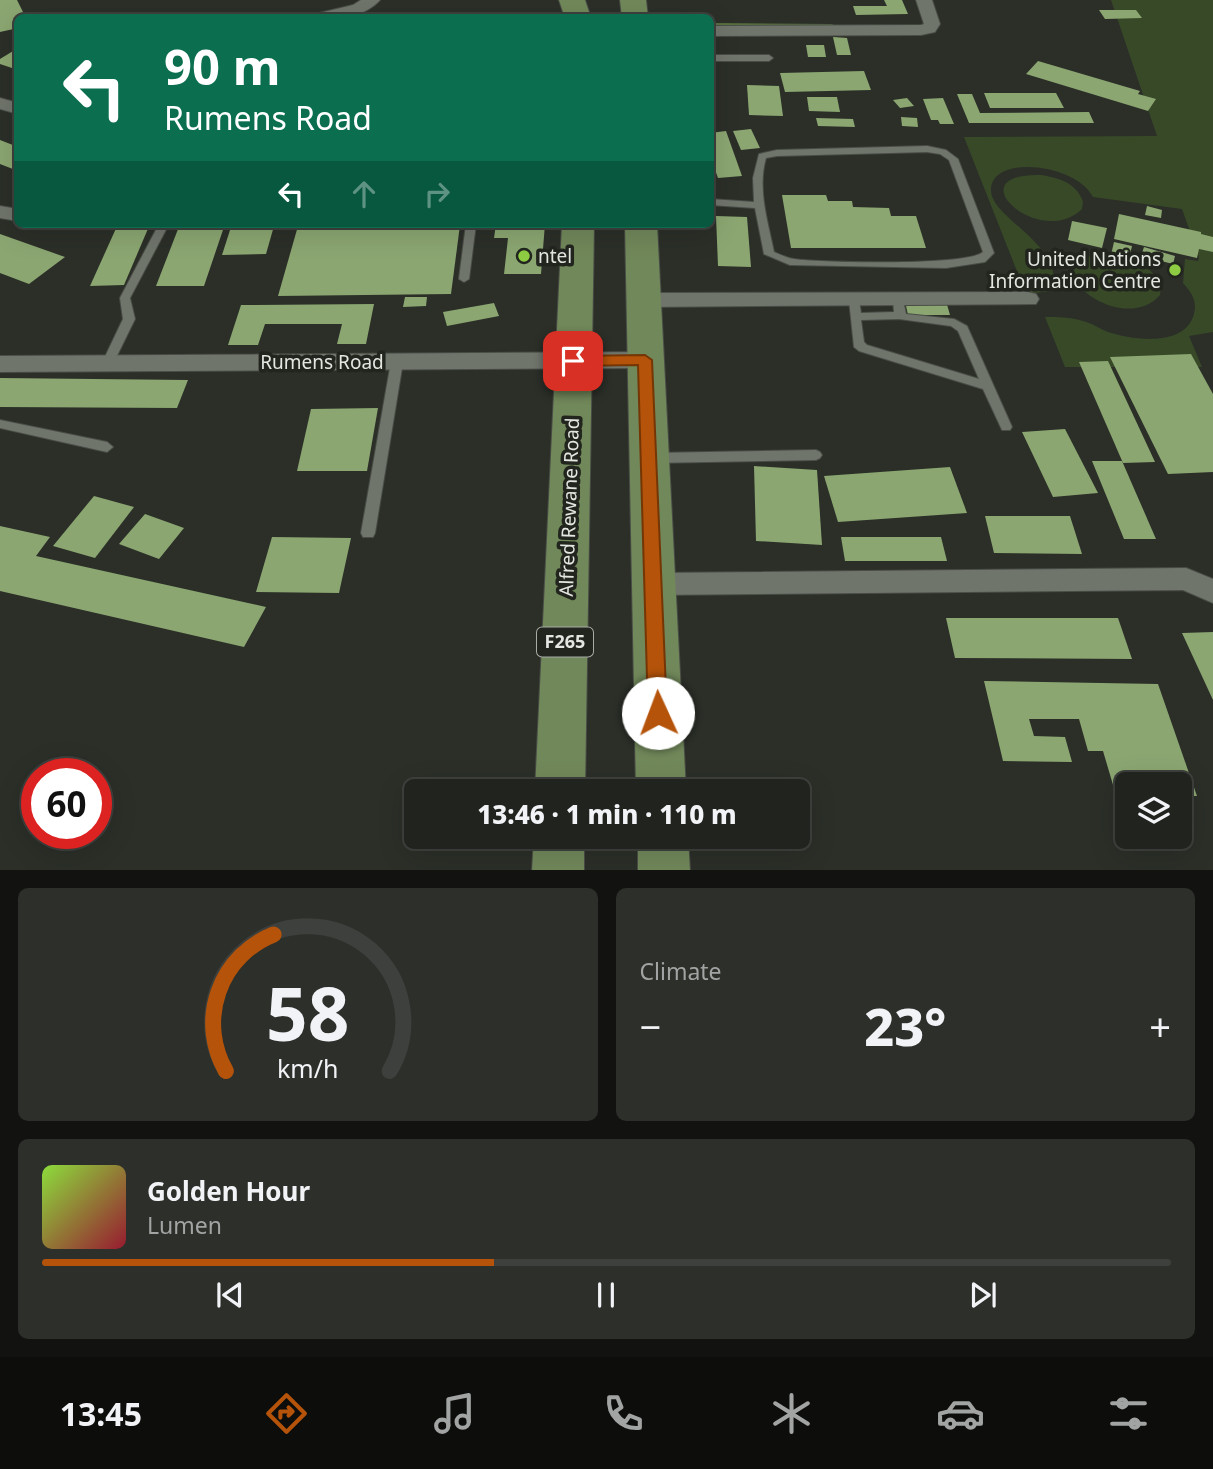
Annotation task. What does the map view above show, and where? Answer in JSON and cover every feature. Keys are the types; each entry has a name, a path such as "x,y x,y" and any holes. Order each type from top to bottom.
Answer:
{"main road":[{"name":"Alfred Rewane Road","path":"561,779 578,228"},
{"path":"641,228 661,779"},
{"path":"558,870 559,849"},
{"path":"663,849 664,870"}],"street":[{"path":"335,14 358,9 372,0"},
{"path":"714,31 920,30 929,28 932,24 924,0"},
{"path":"643,300 854,308 1028,299"},
{"name":"Rumens Road","path":"0,364 645,360"},
{"path":"653,584 1186,579 1213,592"}],"lane":[{"path":"714,58 769,58"},
{"path":"860,150 943,152 953,159 989,253 981,260 946,265 855,266 790,262 769,254 760,205 759,164 762,156 860,150"},
{"path":"714,202 760,205"},
{"path":"108,363 129,319 125,298 162,228"},
{"path":"464,279 470,228"},
{"path":"899,307 909,319 958,325 963,328 1006,427"},
{"path":"854,308 858,344 863,348 988,386"},
{"path":"368,533 397,362"},
{"path":"0,424 107,447"},
{"path":"648,458 816,456"}],"green space":[{"path":"1111,0 1213,0 1213,332 1189,336 1202,367 1065,367 1045,317 1078,320 1108,332 1143,339 1168,337 1187,327 1193,317 1195,303 1183,283 1185,259 1198,261 1199,257 1182,209 1093,197 1084,185 1053,170 1019,167 1005,171 995,179 991,190 994,201 1038,246 1048,259 1053,274 1053,291 1026,294 964,137 1157,136"},
{"path":"1041,175 1072,186 1083,202 1082,209 1065,219 1046,221 1028,216 1013,207 1005,196 1005,185 1016,178"},
{"path":"1100,254 1128,258 1144,265 1157,278 1161,287 1160,295 1139,308 1126,309 1101,302 1090,295 1073,277 1074,272 1081,261"}],"building":[{"path":"0,0 17,0 24,14 14,14 14,29 0,32"},
{"path":"884,0 902,0 908,14 856,15 853,6 887,6"},
{"path":"1099,10 1136,10 1142,18 1105,19"},
{"path":"833,37 847,38 851,55 837,55"},
{"path":"806,45 824,45 826,57 808,57"},
{"path":"14,50 14,69 0,64 0,59"},
{"path":"1038,61 1140,91 1138,94 1156,99 1148,111 1026,74"},
{"path":"864,71 871,90 785,92 780,73"},
{"path":"747,85 779,86 783,116 749,115"},
{"path":"984,93 1056,93 1064,108 990,108"},
{"path":"957,94 972,94 980,113 1089,112 1094,123 969,123"},
{"path":"807,97 837,97 840,112 809,111"},
{"path":"907,98 914,106 900,108 893,100"},
{"path":"943,98 954,124 940,124 938,120 931,120 923,99"},
{"path":"901,117 917,118 918,127 902,126"},
{"path":"816,118 853,119 855,127 818,126"},
{"path":"751,129 760,148 741,150 733,131"},
{"path":"726,131 742,176 718,178 714,167 714,132"},
{"path":"0,140 14,145 14,169 0,164"},
{"path":"782,195 826,195 828,201 852,201 853,207 889,208 891,216 916,216 926,248 791,248"},
{"path":"1147,206 1162,210 1161,218 1145,215"},
{"path":"1119,214 1201,232 1213,237 1213,252 1199,249 1197,258 1114,239"},
{"path":"716,216 747,217 751,267 718,266"},
{"path":"1072,221 1107,228 1102,248 1068,240"},
{"path":"116,228 148,228 124,285 90,286"},
{"path":"178,228 224,228 204,286 156,286"},
{"path":"231,228 273,228 266,254 222,255"},
{"path":"297,228 460,228 451,294 278,296"},
{"name":"ntel","path":"495,228 545,228 541,274 504,274 508,238 494,238"},
{"path":"0,234 65,257 29,284 0,273"},
{"path":"1114,242 1132,246 1128,263 1110,259"},
{"path":"1144,247 1175,256 1173,264 1141,256"},
{"path":"405,297 427,297 426,306 403,307"},
{"path":"905,301 946,301 950,315 908,315"},
{"path":"494,303 499,316 447,326 443,312"},
{"path":"374,304 366,344 337,344 342,324 265,324 258,345 228,345 241,305"},
{"path":"1191,354 1213,394 1213,472 1168,474 1110,357"},
{"path":"1108,361 1155,462 1123,463 1079,362"},
{"path":"0,378 188,380 177,408 0,407"},
{"path":"378,408 367,471 297,471 311,409"},
{"path":"1065,429 1098,493 1053,497 1022,432"},
{"path":"1092,461 1122,461 1156,539 1124,539"},
{"path":"754,466 817,470 822,545 756,541"},
{"path":"950,467 967,513 838,522 824,476"},
{"path":"94,496 134,507 95,558 53,546"},
{"path":"145,514 184,528 159,559 119,544"},
{"path":"985,516 1070,516 1082,554 994,553"},
{"path":"0,526 50,537 36,556 266,607 244,647 0,591"},
{"path":"272,537 351,538 339,593 256,592"},
{"path":"841,537 941,537 947,561 845,561"},
{"path":"946,618 1118,618 1132,659 955,658"},
{"path":"1213,632 1213,700 1182,633"},
{"path":"984,681 1158,684 1189,772 1115,772 1115,792 1103,751 1088,751 1079,719 1029,719 1034,736 1065,737 1072,762 1003,761"},
{"path":"1192,782 1197,796 1192,796"}],"waterway":[{"path":"714,25 832,26"}],"place":[{"name":"ntel","path":"524,256"},
{"name":"United Nations Information Centre","path":"1175,270"}],"route":[{"path":"573,361 645,360 658,713"}]}
